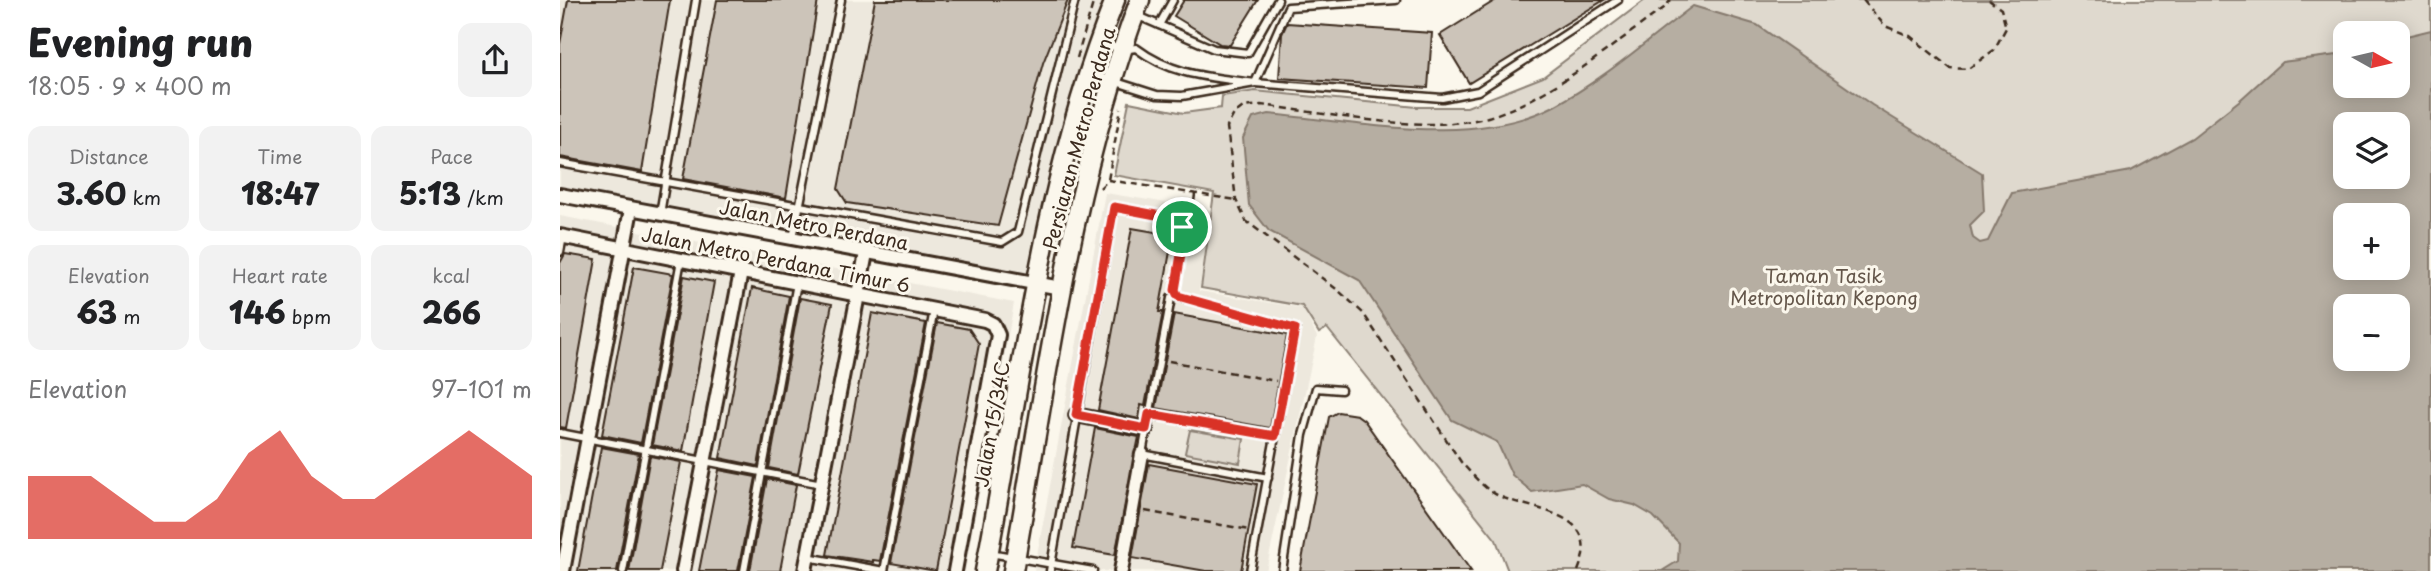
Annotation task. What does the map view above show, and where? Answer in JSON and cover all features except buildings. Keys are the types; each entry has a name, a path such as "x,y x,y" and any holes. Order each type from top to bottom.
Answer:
{"street":[{"name":"Persiaran Metro Perdana","path":"1035,284 1052,200 1087,73 1115,0"},
{"name":"Persiaran Metro Perdana","path":"1061,288 1117,83 1122,50 1137,7"},
{"name":"Jalan Metro Perdana","path":"560,195 1061,288"},
{"path":"563,571 631,209"},
{"name":"Jalan Metro Perdana Timur 6","path":"561,237 985,320 993,324 998,335 955,571"},
{"path":"805,571 866,253"},
{"path":"683,571 741,272"},
{"name":"Jalan 15/34C","path":"987,562 1017,401 1035,284"},
{"path":"1014,565 1061,288"},
{"path":"1076,415 1146,429"},
{"path":"1121,571 1142,454"}],"lane":[{"path":"660,214 695,0"},
{"path":"793,239 841,0"},
{"path":"560,163 799,208 1002,242 1012,239 1018,232 1075,0"},
{"path":"1159,25 1173,0"},
{"path":"1137,7 1159,25 1214,49 1248,54 1278,0"},
{"path":"1255,83 1288,7 1395,0"},
{"path":"1099,41 1122,50 1136,48 1157,64 1186,73 1255,83 1442,98 1478,91 1618,0"},
{"path":"1087,73 1157,95 1182,96 1255,83"},
{"path":"1051,568 1114,207 1177,219 1184,237 1175,290 1178,296"},
{"path":"560,252 561,237"},
{"path":"623,571 681,260"},
{"path":"744,571 797,283"},
{"path":"1250,571 1268,478 1295,329 1178,296 1171,298 1142,454 1268,478"},
{"path":"807,557 884,571 934,310"},
{"path":"1282,571 1303,435 1316,388 1341,390"},
{"path":"1149,414 1275,436"},
{"path":"560,433 821,484"},
{"path":"987,562 1093,571"}],"path":[{"path":"1578,571 1583,559 1582,542 1572,522 1559,514 1497,494 1477,480 1461,462 1363,313 1339,291 1246,221 1236,200 1227,127 1234,114 1243,107 1261,105 1421,124 1489,117 1550,87 1664,8 1671,0"},
{"path":"1863,0 1885,26 1910,36 1951,68 1968,69 1994,50 2006,28 2001,9 1989,0"},
{"path":"1096,191 1108,180 1117,83"},
{"path":"1108,180 1236,200"},
{"path":"1182,227 1192,219 1195,194"},
{"path":"1159,360 1285,383"},
{"path":"1131,509 1258,531"}],"shaded area":[{"path":"560,0 1107,0 1083,58 1028,277 560,191"},
{"name":"Taman Tasik Metropolitan Kepong","path":"1693,6 1757,25 1872,105 1982,173 1984,211 1970,225 1973,238 1980,243 1988,241 2012,193 2131,171 2192,138 2282,62 2333,56 2333,98 2410,98 2410,35 2431,30 2431,571 1662,571 1678,561 1679,543 1653,516 1634,505 1609,499 1582,484 1532,492 1512,475 1497,442 1452,420 1359,280 1269,231 1249,205 1243,138 1253,118 1269,114 1414,129 1488,126 1522,119 1572,96"},
{"path":"1105,193 1211,210 1199,291 1303,308 1317,337 1266,571 1034,571"},
{"path":"560,216 1014,303 965,571 560,571"}],"green space":[{"name":"Taman Tasik Metropolitan Kepong","path":"1645,0 2431,0 2431,571 1508,571 1496,540 1327,328 1319,333 1302,306 1201,288 1214,193 1114,175 1129,102 1184,113 1221,108 1222,96 1255,91 1417,107 1467,107 1543,77"},
{"path":"1190,430 1244,439 1240,463 1185,453"}],"route":[{"path":"1114,207 1177,219 1182,227 1184,237 1175,290 1178,296 1295,329 1275,436 1149,414 1146,429 1076,415 1114,207"}]}
